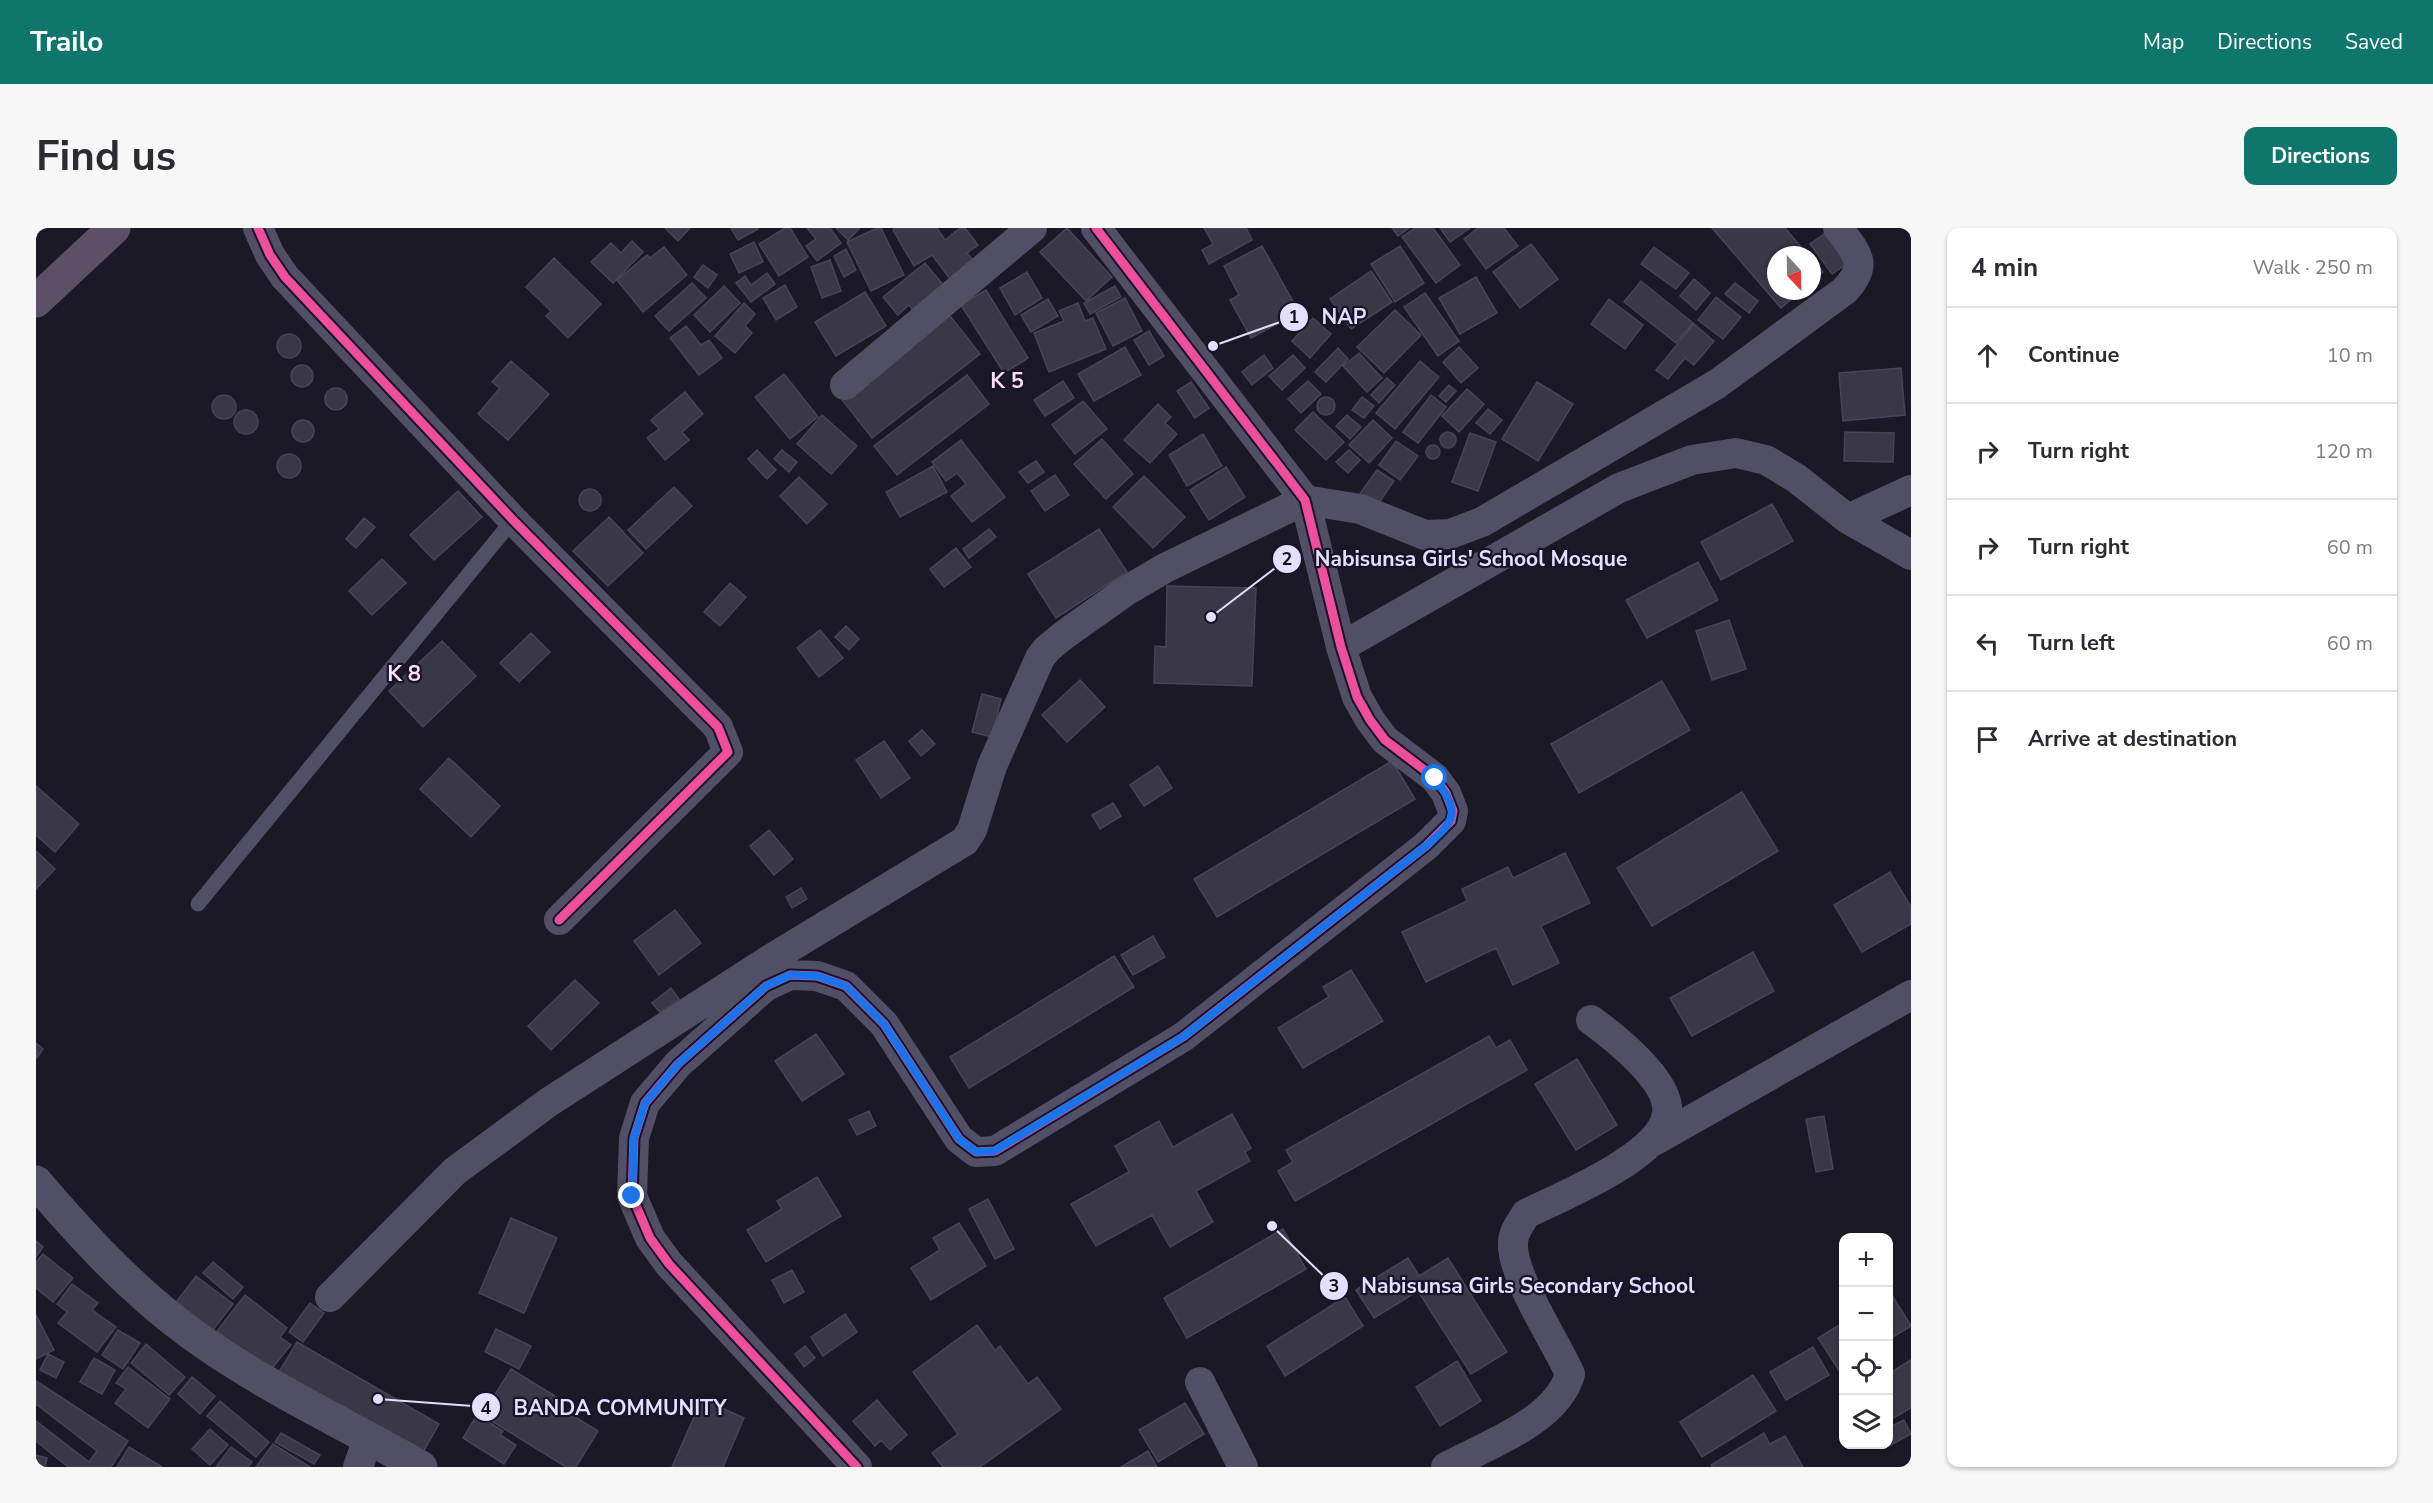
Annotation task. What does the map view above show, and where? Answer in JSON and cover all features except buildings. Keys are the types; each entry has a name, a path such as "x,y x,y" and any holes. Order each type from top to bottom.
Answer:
{"highway":[{"path":"40,291 114,228"}],"street":[{"path":"258,228 270,255 285,276 513,520 718,728 728,752 559,920"},
{"path":"845,385 1032,228"},
{"path":"330,1297 454,1171 549,1102 769,960 965,841 972,830 992,765 1032,673 1047,649 1090,614 1165,568 1305,500 1360,508 1425,535 1450,534 1482,522 1717,384 1844,291 1858,274 1860,264 1857,255 1838,228"},
{"path":"856,1467 700,1299 650,1238 632,1196 634,1138 645,1103 678,1064 766,986 790,975 817,976 846,986 884,1024 959,1139 976,1152 994,1151 1183,1037 1426,846 1451,821 1453,811 1446,793 1435,778 1385,740 1357,697 1341,647 1305,500 1107,231"},
{"path":"1341,647 1619,488 1692,460 1736,453 1766,460 1796,478 1848,519 1911,555"},
{"path":"1848,519 1911,490"},
{"path":"1446,1467 1532,1420 1554,1405 1566,1388 1570,1374 1515,1266 1512,1244 1516,1230 1526,1215 1634,1159 1654,1141 1911,995"},
{"path":"1591,1020 1634,1055 1663,1093 1668,1112 1654,1141"},
{"path":"36,1182 75,1228 124,1278 189,1332 363,1452 422,1467"},
{"path":"1200,1382 1243,1467"}],"lane":[{"path":"198,904 513,520"}],"cycle path":[{"path":"258,228 270,255 285,277 513,520 718,727 728,752 559,920"},
{"path":"857,1467 669,1264 650,1238 632,1196 634,1138 645,1103 678,1064 766,986 790,975 817,976 846,986 884,1024 959,1139 976,1152 995,1151 1183,1037 1426,846 1451,821 1453,811 1446,793 1435,778 1385,740 1357,697 1341,647 1305,500 1096,228"}],"place":[{"name":"NAP","path":"1213,346"},
{"name":"Nabisunsa Girls' School Mosque","path":"1211,617"},
{"name":"Nabisunsa Girls Secondary School","path":"1272,1226"},
{"name":"BANDA COMMUNITY","path":"378,1399"}],"district":[{"name":"K 5","path":"1007,380"},
{"name":"K 8","path":"404,673"}],"route":[{"path":"632,1196 634,1138 645,1103 678,1064 766,986 790,975 817,976 846,986 884,1024 959,1139 976,1152 994,1151 1183,1037 1426,846 1451,821 1453,811 1446,793 1435,778"}]}
